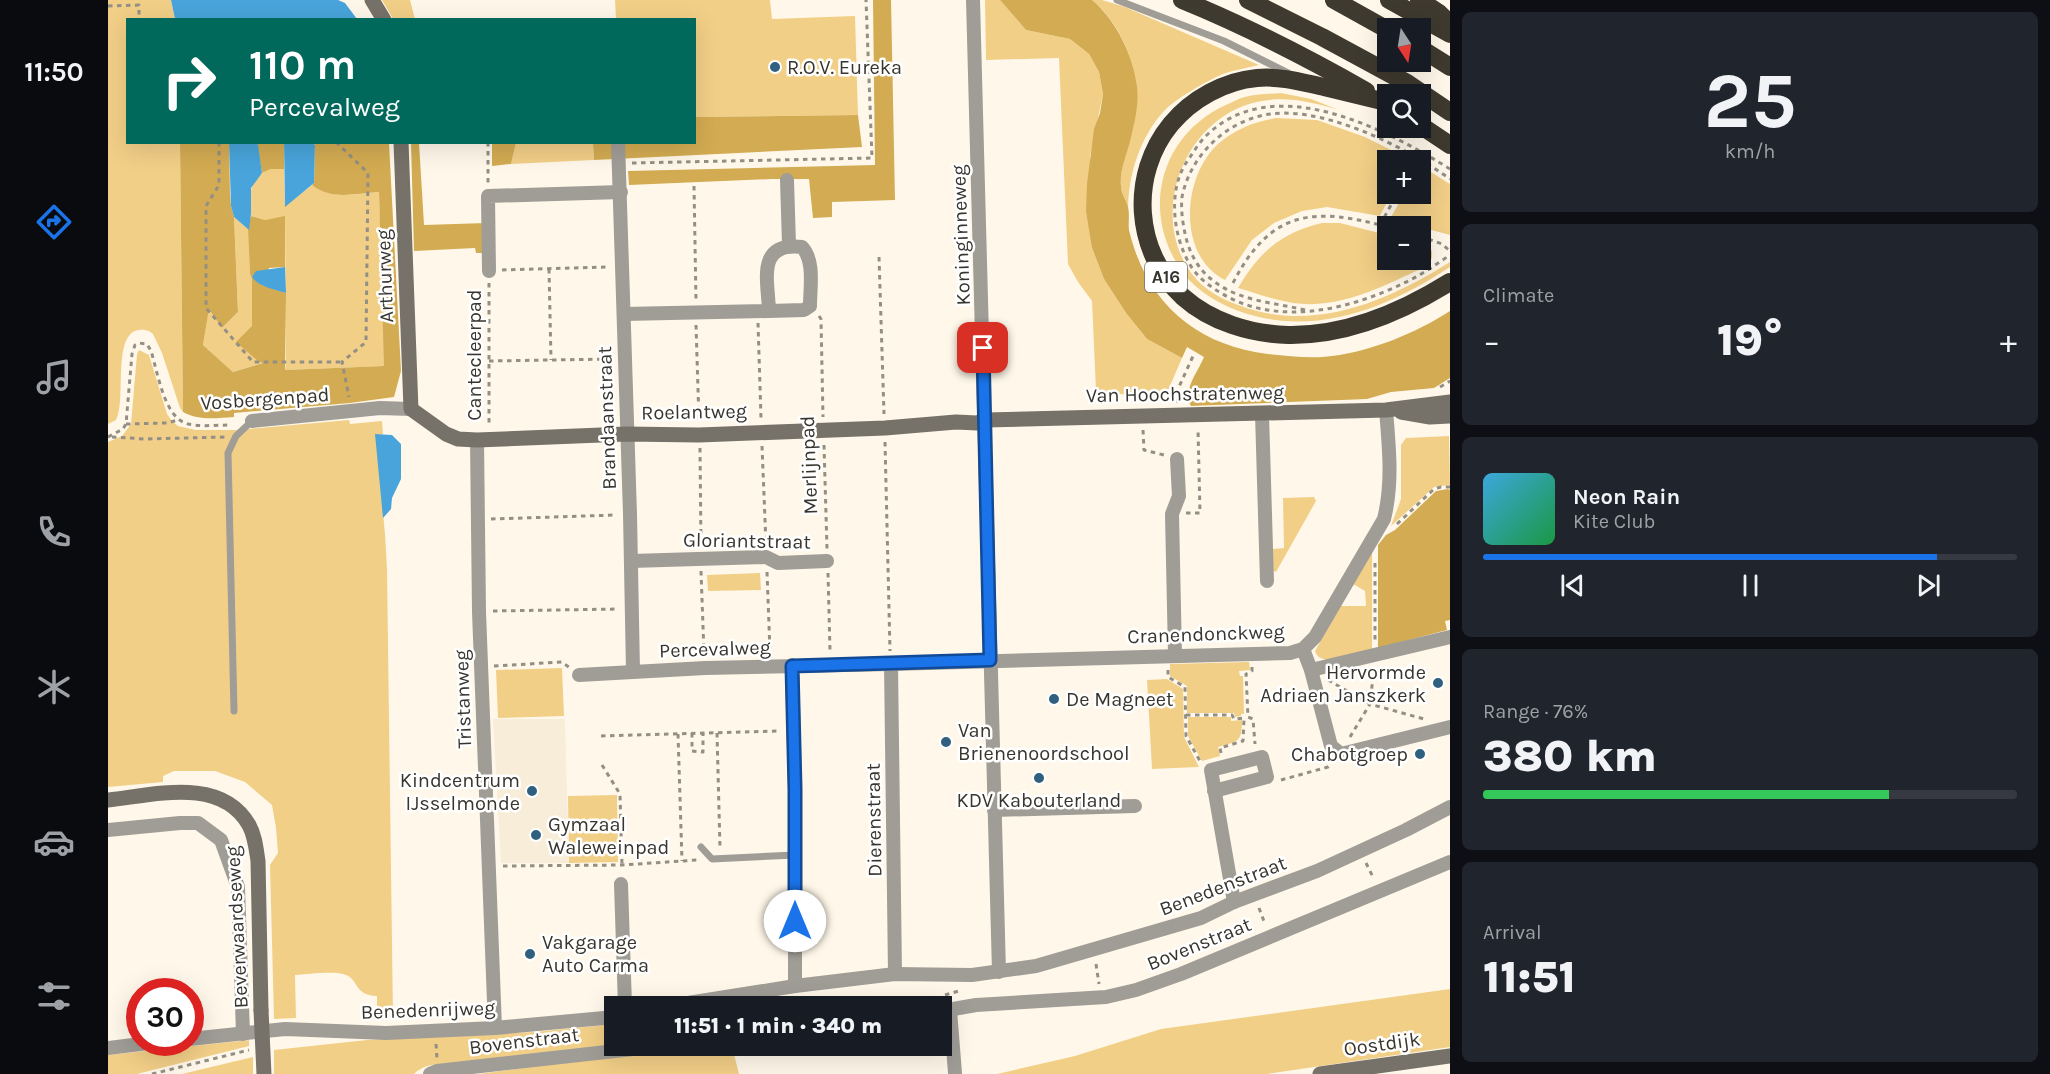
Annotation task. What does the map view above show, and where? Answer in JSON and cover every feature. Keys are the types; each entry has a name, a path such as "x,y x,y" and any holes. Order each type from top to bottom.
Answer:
{"highway":[{"name":"A16","path":"1182,0 1226,18 1299,54 1377,97"},
{"path":"1248,0 1407,82 1450,112"},
{"path":"1334,0 1377,24"},
{"path":"1389,0 1450,34"},
{"path":"1419,0 1439,13 1450,24"},
{"path":"1431,55 1450,67"},
{"name":"A16","path":"1377,99 1304,81 1278,77 1254,78 1224,86 1201,97 1179,115 1162,136 1150,159 1143,184 1142,213 1146,236 1157,262 1168,280 1183,297 1224,322 1253,331 1288,334 1327,331 1359,324 1402,309 1450,282"},
{"path":"1431,132 1450,145"}],"street":[{"path":"372,0 383,18"},
{"name":"Koninginneweg","path":"973,0 999,972"},
{"name":"Arthurweg","path":"401,144 411,409"},
{"name":"Brandaanstraat","path":"618,144 633,671"},
{"path":"787,180 789,245"},
{"path":"489,271 488,196 621,192"},
{"path":"624,314 696,314 763,312 804,310 810,306 808,254 802,247 789,245 780,247 772,253 768,262 763,312"},
{"name":"Van Hoochstratenweg","path":"986,420 1386,410 1450,402"},
{"name":"Vosbergenpad","path":"252,421 380,408 411,409"},
{"name":"Roelantweg","path":"411,409 446,434 458,439 483,440 626,434 762,433 885,428 956,422 977,423 986,420"},
{"name":"Van Hoochstratenweg","path":"1386,410 1430,417 1450,416"},
{"name":"Cranendonckweg","path":"990,660 1290,653 1304,649 1315,637 1384,519 1389,498 1390,463 1386,410"},
{"path":"1262,414 1267,581"},
{"name":"Tristanweg","path":"483,440 477,520 495,1028"},
{"path":"1171,655 1172,514 1179,496 1177,459"},
{"name":"Gloriantstraat","path":"631,561 766,557 778,563 827,561"},
{"path":"1311,670 1450,636"},
{"path":"1304,649 1331,747 1341,754 1450,727"},
{"name":"Percevalweg","path":"579,675 705,668 990,660"},
{"name":"Dierenstraat","path":"891,664 896,974"},
{"path":"792,666 795,986"},
{"path":"1214,791 1267,777 1262,757 1211,770 1214,791 1234,902"},
{"name":"Beverwaardseweg","path":"108,800 193,791 219,798 241,813 250,826 255,839 258,861 264,1074"},
{"path":"994,810 1135,806"},
{"name":"Benedenstraat","path":"999,972 1036,966 1201,918 1234,902 1361,852 1450,807"},
{"path":"108,830 198,823 221,840 238,887 243,1034"},
{"name":"Bovenstraat","path":"952,1010 976,1005 1106,997 1136,990 1181,974 1450,862"},
{"path":"621,884 625,996"},
{"path":"732,996 896,974 999,972"},
{"name":"Benedenrijweg","path":"204,1038 285,1029 386,1033 495,1028 604,1018"},
{"path":"108,1048 126,1046"},
{"name":"Bovenstraat","path":"430,1074 437,1071 604,1052"},
{"name":"Bovenstraat","path":"952,1052 955,1073"},
{"name":"Oostdijk","path":"1320,1074 1450,1056"}],"lane":[{"path":"1116,0 1224,41 1304,81"},
{"path":"234,711 228,453 236,436 252,421"},
{"path":"701,847 712,858 795,855"}],"path":[{"path":"618,163 872,158 867,0"},
{"path":"108,6 139,5 140,18"},
{"path":"1416,150 1369,126 1343,117 1291,106 1260,107 1230,118 1208,134 1182,169 1176,196 1179,241 1190,265 1207,285 1233,301 1293,314 1348,304 1404,283 1450,253 1442,244 1431,240"},
{"path":"1307,310 1259,302 1236,294 1211,279 1195,262 1186,239 1182,197 1191,172 1214,141 1234,125 1262,115 1290,113 1332,120 1366,133 1397,150"},
{"path":"219,144 219,185 206,206 206,308 253,362 342,362 366,342 368,173 338,144"},
{"path":"488,144 488,196"},
{"path":"1431,158 1450,169"},
{"path":"1431,166 1450,179"},
{"path":"694,186 705,668"},
{"path":"1233,283 1244,261 1266,236 1293,222 1322,215 1344,216 1377,224"},
{"path":"879,257 891,664"},
{"path":"489,271 622,267"},
{"path":"549,269 551,360"},
{"name":"Cantecleerpad","path":"483,440 489,362 489,271"},
{"name":"Merlijnpad","path":"810,306 821,319 831,664"},
{"path":"763,312 762,433 770,666"},
{"name":"Vosbergenpad","path":"126,424 132,354 135,345 143,342 151,351 169,410 178,420 190,424 234,425 252,421"},
{"path":"1178,416 1178,389 1194,354"},
{"path":"489,362 625,358"},
{"path":"342,362 351,412"},
{"path":"1172,514 1200,513 1197,415"},
{"path":"1143,416 1144,450 1177,459"},
{"path":"109,437 123,429 126,424 168,423 178,420"},
{"path":"109,437 145,439 236,436"},
{"path":"1267,777 1283,780 1328,767 1341,754 1370,704 1375,655 1376,534 1394,527 1434,489 1450,487"},
{"path":"477,520 630,514"},
{"path":"479,612 632,609"},
{"path":"1225,767 1220,748 1243,741 1246,718 1246,674 1251,671 1252,653"},
{"path":"1171,655 1168,677 1185,687 1186,736 1201,762 1211,770"},
{"path":"481,666 562,662 579,675"},
{"path":"1311,670 1370,704 1431,721"},
{"path":"1186,715 1232,715 1234,719 1253,719 1256,758"},
{"path":"601,736 794,731"},
{"path":"692,734 693,751 703,752 703,733"},
{"path":"717,733 721,858"},
{"path":"678,734 682,861"},
{"path":"602,765 620,794 622,866"},
{"path":"1361,852 1376,882"},
{"path":"489,866 622,866 712,858"},
{"path":"1094,950 1099,980"},
{"path":"940,996 975,986 978,974"},
{"path":"152,1074 259,1048"}],"shaded area":[{"path":"108,0 171,0 175,18 126,18 126,144 180,144 183,412 153,334 149,331 136,331 128,337 124,348 119,410 116,420 108,424"},
{"path":"382,0 410,0 415,18 392,18"},
{"name":"R.O.V. Eureka","path":"615,0 770,0 772,19 855,16 858,115 696,117 696,18 616,18"},
{"path":"873,0 891,0 895,200 832,202 832,217 813,218 809,179 629,185 628,171 875,165"},
{"path":"985,0 1000,0 1026,30 1070,39 1089,54 1099,72 1103,94 1090,156 1092,248 1104,279 1126,313 1147,339 1182,358 1166,395 1129,395 1096,391 1092,301 1068,264 1059,58 986,60"},
{"path":"1000,0 1092,0 1101,8 1116,29 1132,63 1137,93 1135,119 1122,167 1121,180 1122,191 1129,210 1129,230 1137,256 1148,278 1161,299 1177,316 1196,330 1242,349 1268,354 1316,357 1347,354 1378,345 1423,327 1450,311 1450,378 1434,388 1391,392 1367,399 1191,406 1188,394 1204,357 1187,347 1182,358 1147,339 1126,313 1104,279 1092,248 1086,211 1087,184 1094,129 1100,113 1103,94 1099,72 1089,54 1070,39 1026,30"},
{"path":"1092,0 1102,0 1125,7 1259,65 1216,77 1183,96 1164,111 1148,133 1137,157 1130,183 1128,210 1121,188 1121,180 1135,116 1133,68 1122,38 1104,11"},
{"path":"1281,93 1311,99 1339,110 1292,100 1269,100 1246,105 1223,117 1204,133 1189,154 1178,177 1173,202 1173,227 1180,252 1197,280 1214,294 1234,304 1268,313 1296,316 1350,309 1401,289 1450,262 1450,267 1401,296 1348,315 1320,320 1292,321 1264,318 1236,310 1208,296 1189,280 1170,251 1162,226 1160,202 1163,178 1172,155 1186,135 1204,117 1241,98"},
{"path":"858,115 862,147 594,160 593,144 696,144 696,117"},
{"path":"1276,118 1317,120 1365,137 1391,150 1377,150 1377,204 1386,204 1380,216 1327,207 1302,211 1274,223 1252,240 1225,280 1209,269 1192,235 1190,215 1192,195 1197,176 1206,158 1218,144 1231,134"},
{"path":"180,144 229,144 238,312 222,328 209,309 203,345 233,372 263,363 236,342 252,326 252,278 248,226 251,216 265,220 285,216 285,267 269,268 262,285 286,293 285,370 384,366 379,192 336,195 312,185 314,183 314,144 389,144 401,371 394,397 234,413 234,417 202,418 183,412"},
{"path":"257,144 284,144 284,169 271,169 262,173"},
{"path":"411,144 419,144 424,225 486,223 488,253 476,253 475,248 414,251"},
{"path":"492,144 516,144 511,164 492,166"},
{"path":"516,144 593,144 594,160 511,164"},
{"path":"271,169 284,169 285,206 312,185 328,193 336,194 379,192 385,366 285,370 285,217 265,220 251,216 251,194 254,182 257,177"},
{"path":"1431,172 1450,184 1450,235 1431,230 1431,216 1392,216 1398,204 1431,204"},
{"path":"234,217 249,230 252,326 265,362 233,372 203,345 209,308 222,328 238,312"},
{"path":"1322,223 1340,223 1377,232 1377,270 1418,270 1361,295 1317,304 1288,302 1238,288 1263,254 1273,245 1308,227"},
{"path":"139,350 149,355 167,414 178,426 196,430 236,430 349,420 350,424 382,421 383,434 376,435 387,569 393,1018 377,1016 377,996 364,993 348,976 327,973 295,975 296,1018 274,1019 270,865 278,853 276,828 272,805 245,782 215,771 174,771 163,776 163,782 108,787 108,442 122,436 131,424"},
{"path":"1449,436 1450,485 1434,487 1391,526 1401,499 1401,445 1406,438"},
{"path":"1450,490 1450,620 1445,621 1447,630 1378,648 1378,545 1386,535 1395,530 1436,491"},
{"path":"1314,497 1316,501 1276,572 1272,570 1272,549 1284,548 1283,498"},
{"path":"1372,551 1372,649 1328,660 1321,658 1315,651 1340,606 1366,606 1365,591 1353,584"},
{"path":"760,573 761,590 708,591 707,575"},
{"path":"1249,662 1250,670 1239,671 1240,676 1243,676 1244,714 1235,717 1234,713 1187,713 1187,686 1170,676 1170,664"},
{"path":"562,668 564,716 498,718 496,670"},
{"path":"1167,679 1183,689 1184,737 1199,767 1152,769 1147,680"},
{"path":"1188,717 1231,717 1231,721 1242,720 1240,737 1234,742 1218,747 1220,756 1202,761 1188,736"},
{"name":"Kindcentrum IJsselmonde","path":"493,719 565,719 569,863 501,863"},
{"path":"617,795 618,862 569,863 568,796"},
{"path":"1450,989 1450,1047 1267,1074 997,1074 1075,1056 1161,1029"},
{"path":"604,1025 604,1047 441,1066 435,1064 422,1068 414,1074 274,1074 274,1050 367,1040 534,1032"},
{"path":"249,1040 249,1046 137,1074 108,1074 108,1055 126,1053 126,1056 204,1056 204,1045"},
{"path":"613,1056 734,1056 739,1074 478,1074"},
{"path":"253,1057 253,1074 182,1074"}],"water":[{"path":"171,0 338,0 345,3 356,18 175,18"},
{"path":"229,144 258,144 262,173 251,188 249,230 234,217 231,206"},
{"path":"284,144 314,144 314,183 285,207"},
{"path":"285,267 286,293 263,285 252,277 256,271"},
{"path":"375,434 392,435 401,444 401,479 392,498 391,509 383,518"}],"place":[{"name":"R.O.V. Eureka","path":"775,67"},
{"name":"Hervormde Adriaen Janszkerk","path":"1438,683"},
{"name":"De Magneet","path":"1054,699"},
{"name":"Van Brienenoordschool","path":"946,742"},
{"name":"Chabotgroep","path":"1420,754"},
{"name":"KDV Kabouterland","path":"1039,778"},
{"name":"Kindcentrum IJsselmonde","path":"532,791"},
{"name":"Gymzaal Waleweinpad","path":"536,835"},
{"name":"Vakgarage Auto Carma","path":"530,954"}],"route":[{"path":"795,921 792,666 990,660 983,348"}]}
